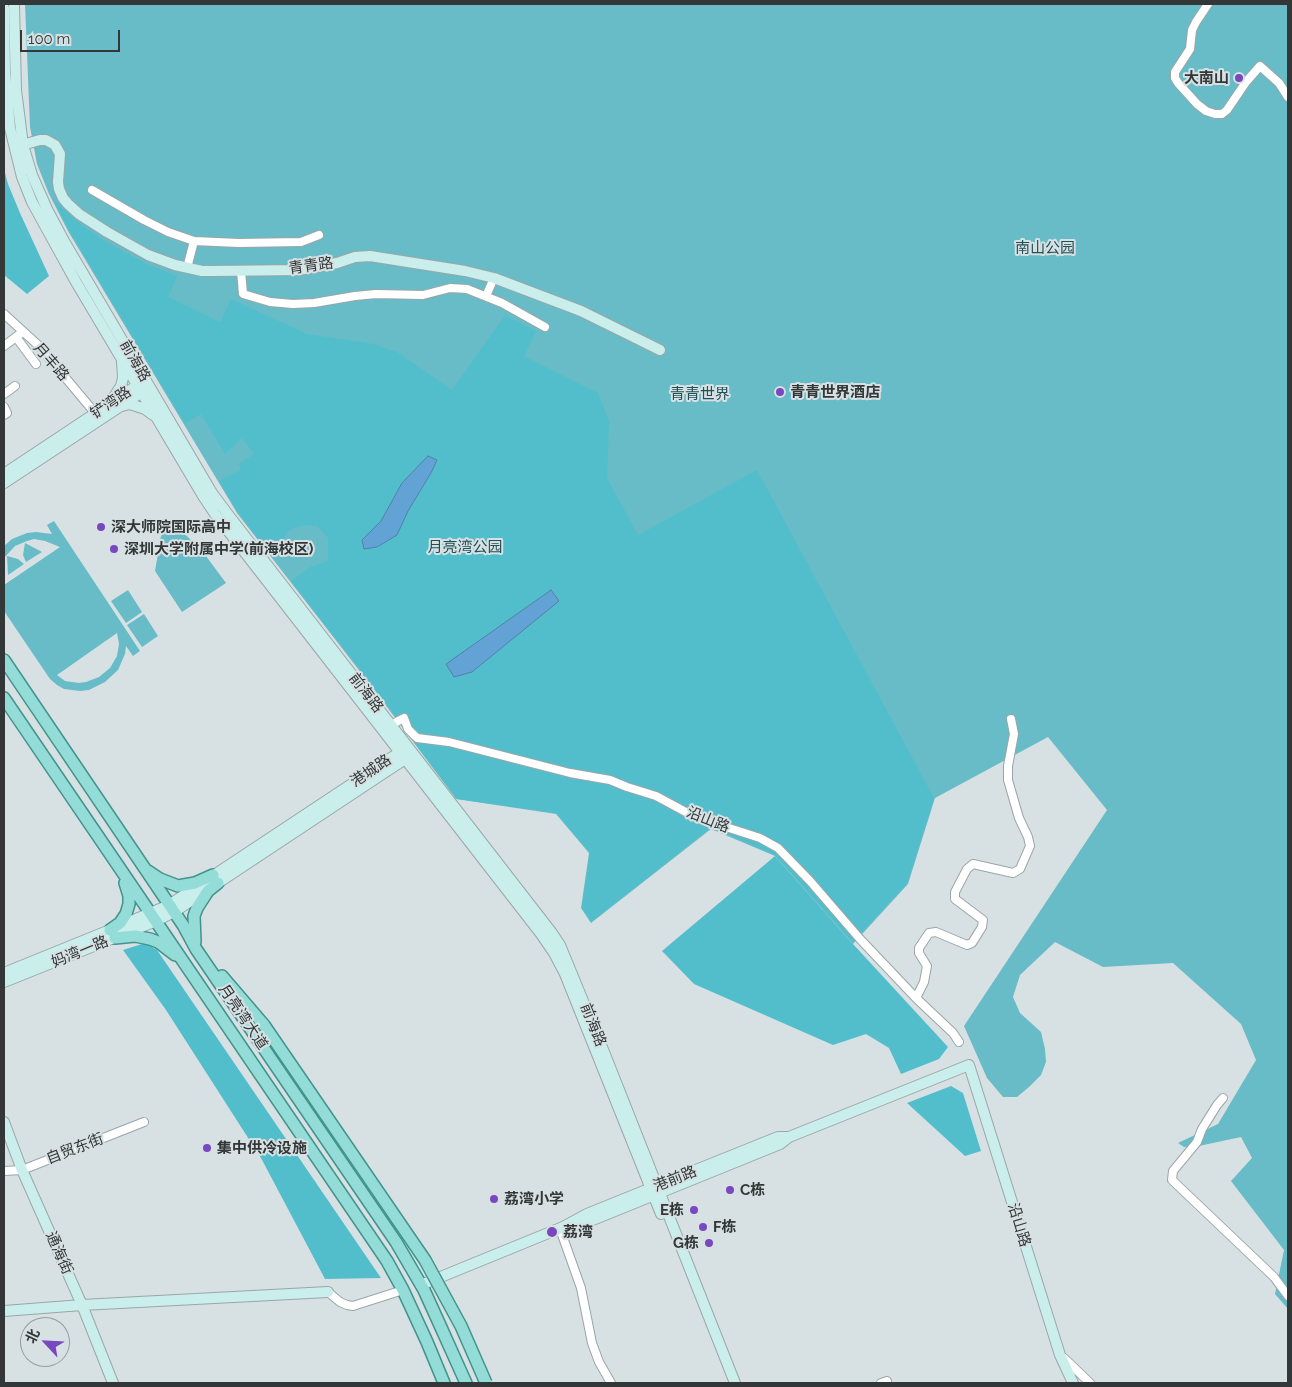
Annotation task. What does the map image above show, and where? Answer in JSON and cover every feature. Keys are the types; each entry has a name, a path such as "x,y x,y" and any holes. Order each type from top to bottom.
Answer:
{"main road":[{"name":"月亮湾大道","path":"4,660 183,925 199,953 407,1259 440,1323 466,1383"},
{"name":"月亮湾大道","path":"4,698 387,1261 403,1290 444,1383"},
{"path":"139,861 160,879 178,886 216,879"},
{"path":"120,869 129,896 129,904 126,914 113,934 150,939 166,948 186,966"},
{"path":"216,879 197,908 194,916 193,926 199,953 212,965 264,1025 425,1260 462,1326 486,1383"}],"street":[{"name":"前海路","path":"14,4 19,146 22,177 32,202 120,356 143,387 218,501 391,726 405,753"},
{"path":"1208,4 1192,30 1190,49 1175,72 1175,78 1178,83 1201,108 1215,114 1222,114 1260,66 1279,83 1288,97"},
{"name":"前海路","path":"4,8 5,74 10,128 47,209 143,387 158,420 215,514 405,753 554,953 565,974 735,1383"},
{"name":"青青路","path":"19,146 40,140 46,140 55,145 60,154 58,182 61,194 68,204 79,214 107,232 148,255 187,268 202,271 298,270 337,263 355,257 370,256 465,271 494,278 581,311 660,350"},
{"path":"92,190 144,220 168,232 194,241 239,243 301,242 318,235"},
{"path":"187,268 194,241"},
{"path":"241,271 243,294 257,300 281,304 314,303 376,294 422,295 450,288 467,289 502,303 545,327"},
{"path":"486,296 494,278"},
{"name":"月丰路","path":"4,314 24,331 50,358 96,413"},
{"path":"4,346 24,331"},
{"path":"16,337 36,364"},
{"path":"109,404 121,386 123,378 120,356"},
{"path":"4,394 15,386"},
{"name":"铲湾路","path":"4,474 109,404 143,387"},
{"name":"铲湾路","path":"4,483 122,406 143,387"},
{"path":"122,406 129,404 136,406 150,413 158,420"},
{"path":"4,408 7,412 4,415"},
{"name":"沿山路","path":"391,726 404,718 408,729 417,738 449,742 570,773 610,780 656,796 695,817 760,838 778,848 810,881 860,939 916,998 953,1033 959,1042"},
{"path":"916,998 924,982 927,966 919,953 919,948 929,933 936,932 967,946 982,927 983,920 955,899 955,892 967,869 973,864 1014,873 1020,869 1030,846 1019,818 1008,780 1008,766 1014,734 1011,720"},
{"name":"港城路","path":"153,917 171,909 405,753"},
{"name":"妈湾一路","path":"4,982 153,917"},
{"name":"妈湾一路","path":"4,973 113,934"},
{"name":"沿山路","path":"969,1065 1060,1355 1073,1383"},
{"name":"港前路","path":"421,1285 562,1228 590,1221 655,1191 780,1144 789,1137 969,1065"},
{"path":"1223,1098 1207,1121 1197,1142 1173,1171 1172,1180 1274,1277 1288,1296"},
{"name":"通海街","path":"4,1122 22,1170 82,1305 113,1383"},
{"name":"自贸东街","path":"4,1171 22,1170 144,1122"},
{"name":"前海路","path":"655,1191 728,1383"},
{"path":"562,1228 581,1288 592,1343 599,1362 611,1383"},
{"path":"4,1311 328,1292 340,1302 353,1306 403,1290"},
{"path":"1060,1355 1090,1383"}],"green space":[{"path":"25,4 1288,4 1288,1309 1275,1294 1284,1250 1231,1181 1252,1158 1241,1137 1194,1147 1184,1147 1178,1143 1218,1124 1256,1060 1241,1024 1173,963 1103,967 1055,942 1020,975 1013,997 1020,1013 1041,1032 1046,1062 1041,1075 1017,1097 1003,1097 987,1078 964,1026 1107,810 1048,737 935,798 908,884 853,944 775,856 711,829 591,923 581,908 589,853 556,814 456,799 237,513 68,231 49,194 37,164 30,127"},
{"path":"4,169 20,213 49,276 27,294 4,275"},
{"name":"月亮湾公园","path":"53,199 75,220 103,240 145,263 177,276 168,297 220,322 231,299 307,334 373,344 397,352 452,390 505,315 536,331 524,356 598,393 609,421 607,478 638,535 757,470 934,798 907,883 853,942 775,855 711,827 591,922 582,908 590,853 556,813 457,799 370,682 291,581 310,567 328,561 328,538 317,526 308,525 288,531 283,540 258,539 238,512 219,481 241,470 239,464 254,454 242,438 225,454 201,414 185,424 69,230"},
{"path":"164,518 203,552 226,583 182,612 155,571"},
{"path":"54,521 140,651 133,656 126,646 125,654 118,670 105,682 89,690 64,689 50,679 4,611 4,585 60,547 34,539 15,546 4,558 4,546 12,539 27,533 52,534 47,525","holes":["117,633 119,644 117,656 110,668 99,677 79,683 65,681 57,675"]},
{"path":"25,543 42,552 26,562 23,555"},
{"path":"7,556 18,559 24,564 8,575"},
{"path":"128,590 142,612 126,623 111,601"},
{"path":"144,614 158,636 142,647 127,625"},
{"path":"775,856 948,1047 939,1059 901,1074 889,1048 866,1034 833,1045 694,984 662,951"},
{"path":"145,943 157,950 381,1278 325,1279 261,1158 166,1010 123,950"},
{"path":"951,1086 963,1093 981,1151 965,1156 907,1103"}],"shaded area":[{"path":"428,456 437,460 408,511 397,535 377,547 364,549 362,540 381,521 402,483"},
{"path":"551,590 559,601 472,672 454,677 446,664"}],"place":[{"name":"大南山","path":"1239,78"},
{"name":"青青世界酒店","path":"780,392"},
{"name":"深大师院国际高中","path":"101,527"},
{"name":"深圳大学附属中学(前海校区)","path":"114,549"},
{"name":"集中供冷设施","path":"207,1148"},
{"name":"C栋","path":"730,1190"},
{"name":"荔湾小学","path":"494,1199"},
{"name":"E栋","path":"694,1210"},
{"name":"F栋","path":"703,1227"},
{"name":"荔湾","path":"552,1232"},
{"name":"G栋","path":"709,1243"}],"park label":[{"name":"南山公园","path":"1045,248"},
{"name":"青青世界","path":"700,394"}]}
